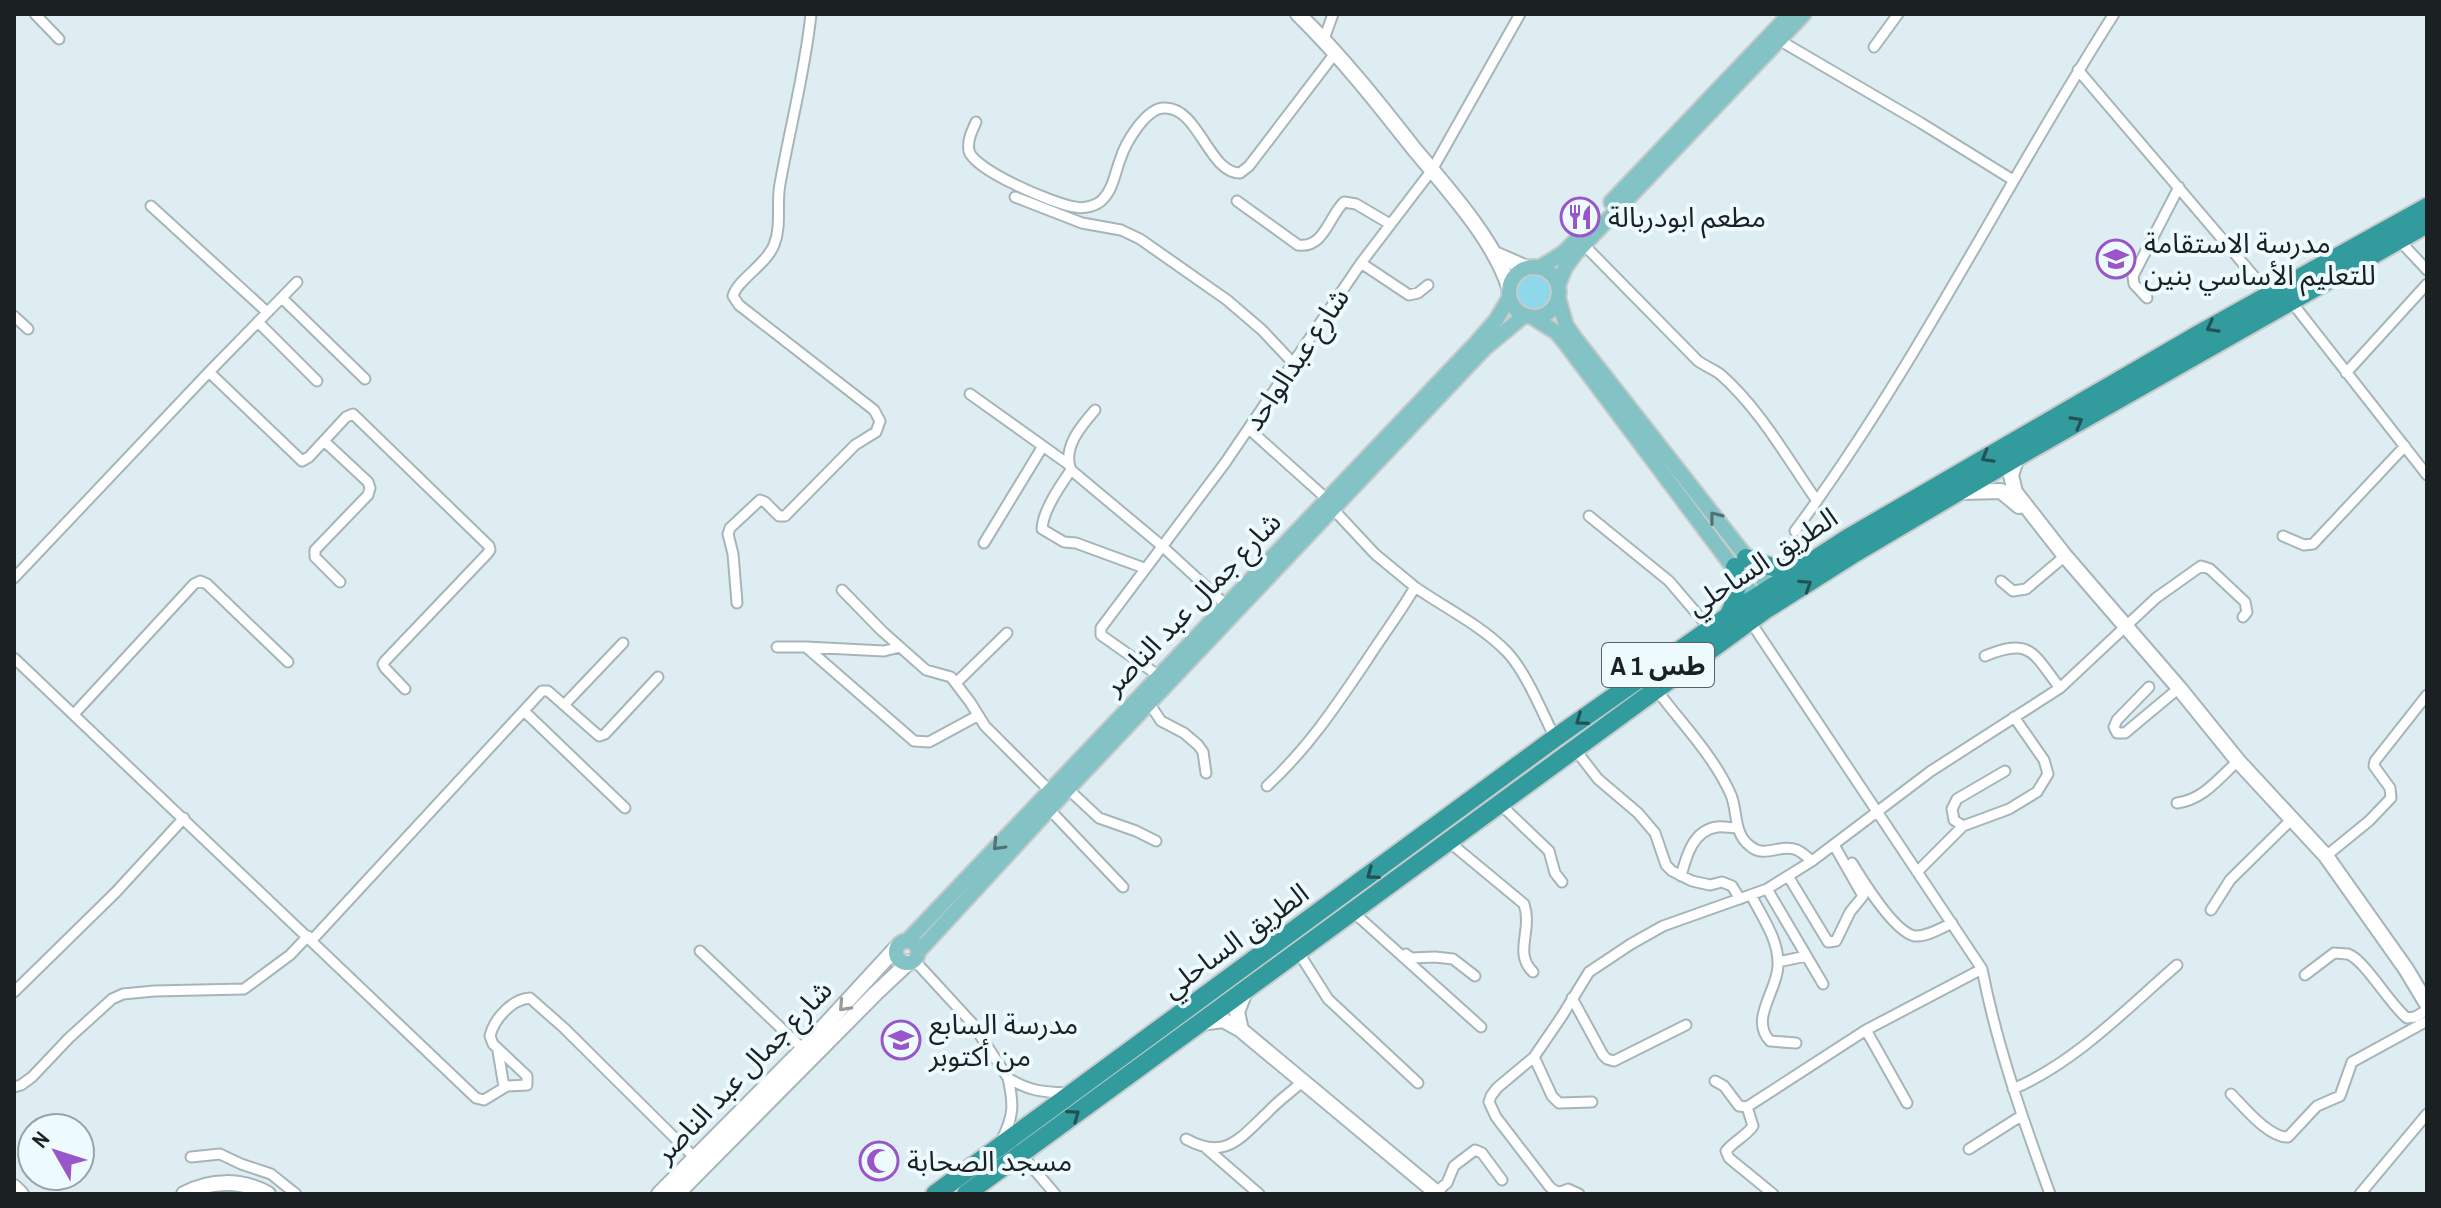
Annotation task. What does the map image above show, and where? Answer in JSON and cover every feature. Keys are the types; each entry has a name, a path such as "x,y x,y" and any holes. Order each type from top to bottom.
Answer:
{"highway":[{"name":"الطريق الساحلي","path":"935,1194 1555,738 1728,616 1767,600 1855,553 2017,457 2270,295 2427,207"},
{"name":"الطريق الساحلي","path":"966,1194 1297,950 1359,917 1448,841 1750,621 1804,565 2169,361 2290,300 2427,224"},
{"path":"1728,616 1741,562 1779,568 1804,565"}],"main road":[{"path":"1741,562 1556,332 1518,311 1509,292 1519,272 1557,257 1570,246 1790,14"},
{"path":"1528,316 1549,312 1565,268 1584,245 1804,14"},
{"path":"1533,268 1547,271 1558,291 1566,325 1767,600"},
{"name":"شارع جمال عبد الناصر","path":"909,953 1149,703 1330,504 1496,320 1509,292"},
{"name":"شارع جمال عبد الناصر","path":"909,953 1050,791 1226,605 1485,348 1528,316"}],"street":[{"path":"35,14 59,39"},
{"path":"737,603 733,554 728,537 730,528 760,500 779,516 785,516 855,445 876,432 880,421 874,410 739,305 733,296 736,287 767,258 776,240 780,184 799,94 811,14"},
{"path":"1298,14 1336,52 1497,255 1509,292"},
{"path":"1324,39 1333,14"},
{"name":"شارع عبدالواحد","path":"1159,676 1101,635 1101,628 1249,429 1361,263 1432,170 1520,14"},
{"path":"1874,47 1898,14"},
{"path":"1795,531 1913,350 2114,14"},
{"path":"1779,40 2013,180"},
{"path":"976,122 969,138 969,152 977,163 1033,193 1077,208 1093,206 1102,201 1110,190 1130,139 1145,118 1158,108 1169,107 1177,111 1201,135 1221,166 1231,173 1240,173 1249,166 1336,52"},
{"path":"2078,70 2270,295"},
{"path":"2147,298 2134,284 2133,276 2179,187"},
{"path":"1015,197 1082,223 1121,230 1140,239 1227,300 1262,330 1293,363"},
{"path":"1237,201 1298,245 1313,244 1344,202 1356,204 1390,224"},
{"path":"151,206 267,312"},
{"path":"2399,239 2427,270"},
{"path":"1584,245 1698,361 1731,385 1769,431 1817,501"},
{"path":"1497,255 1533,268"},
{"path":"1361,263 1409,295 1418,293 1428,285"},
{"path":"14,578 297,282"},
{"path":"2346,373 2427,284"},
{"path":"282,298 365,379"},
{"path":"2290,300 2427,475"},
{"path":"14,316 28,329"},
{"path":"258,322 317,381"},
{"path":"209,372 298,460 305,461 353,414 489,546 487,554 383,664 405,689"},
{"path":"970,394 1070,467 1226,605"},
{"path":"1095,410 1073,440 1068,453 1070,467 1042,529 1064,542 1076,543 1144,568"},
{"path":"1249,429 1330,504 1375,554 1415,587 1490,637 1507,652 1520,668 1555,738"},
{"path":"324,441 368,482 370,488 368,495 315,550 315,557 340,582"},
{"path":"984,543 1043,446"},
{"path":"2283,536 2304,545 2313,544 2405,446"},
{"path":"2017,457 2011,475 2012,484 2048,535 2238,761 2326,856 2406,969 2427,1007 2415,1017 2407,1018 2358,961 2348,954 2334,953 2305,975"},
{"path":"1958,492 2001,491 2048,535"},
{"path":"1589,516 1669,581 1710,629"},
{"path":"2001,581 2013,591 2026,589 2065,556"},
{"path":"1579,1194 1568,1189 1555,1192 1549,1186 1496,1117 1489,1102 1497,1088 1534,1057 1589,972 1663,926 1767,889 1812,861 1931,771 2060,688 2156,598 2201,566 2210,569 2245,602 2247,612 2243,617"},
{"path":"74,714 200,581 207,584 288,662"},
{"path":"1267,786 1296,759 1320,729 1415,587"},
{"path":"842,590 926,670 948,675 985,726 1050,791"},
{"path":"1750,621 1982,969 1991,1017 2021,1116 2050,1194"},
{"path":"956,683 1007,633"},
{"path":"564,705 623,643"},
{"path":"1985,656 2018,646 2031,652 2060,688"},
{"path":"777,647 884,651 900,647"},
{"path":"806,647 914,741 929,742 977,716"},
{"path":"14,658 476,1098 484,1100 510,1085 527,1085 528,1079 491,1042 490,1036 495,1022 519,1000 533,1000 694,1157"},
{"path":"14,1087 32,1077 112,999 123,994 167,990 244,989 290,955 310,938 544,690 595,735 602,736 658,677"},
{"path":"2149,687 2117,720 2114,727 2117,733 2125,733 2179,688"},
{"path":"1656,689 1708,756 1732,797 1737,828 1749,846 1764,853 1797,850 1812,861"},
{"path":"2326,856 2388,803 2392,793 2376,771 2375,761 2427,695"},
{"path":"1149,703 1161,721 1184,733 1198,745 1203,752 1206,773"},
{"path":"524,711 625,808"},
{"path":"1917,872 1963,826 2009,809 2037,792 2048,774 2044,760 2014,717"},
{"path":"1574,748 1598,779 1638,813 1655,833 1666,865 1681,876 1701,883 1710,885 1722,882 1732,886 1740,899"},
{"path":"2177,803 2200,797 2238,761"},
{"path":"1963,826 1954,820 1952,809 1957,799 2005,771"},
{"path":"1068,789 1099,818 1156,841"},
{"path":"1499,803 1549,851 1555,873 1562,882"},
{"path":"1049,809 1123,887"},
{"path":"14,992 116,892 184,818"},
{"path":"2211,910 2230,880 2292,819"},
{"path":"1681,876 1687,851 1699,836 1717,827 1737,828"},
{"path":"1448,841 1524,904 1528,925 1523,955 1525,964 1533,972"},
{"path":"1788,876 1828,942 1836,941 1850,912 1863,896 1834,845"},
{"path":"1852,863 1878,901 1911,936 1923,936 1952,923"},
{"path":"1767,889 1823,984"},
{"path":"1751,895 1778,950 1778,971 1765,1009 1763,1033 1770,1041 1796,1043"},
{"path":"1359,917 1411,958 1453,959 1475,976"},
{"path":"1359,917 1481,1027"},
{"path":"1297,950 1328,999 1418,1083"},
{"path":"700,951 803,1049"},
{"path":"909,953 972,1023 1008,1078 1013,1101 1011,1122 997,1147"},
{"name":"شارع جمال عبد الناصر","path":"659,1194 803,1049 909,953"},
{"name":"شارع جمال عبد الناصر","path":"677,1194 876,993 909,953"},
{"path":"1778,962 1806,956"},
{"path":"2013,1089 2081,1048 2177,965"},
{"path":"1715,1081 1724,1086 1739,1106 1747,1107 1866,1030 1982,969"},
{"path":"1241,1030 1237,1012 1247,988"},
{"path":"1572,998 1607,1059 1614,1061 1686,1025"},
{"path":"1197,1025 1214,1019 1223,1020 1241,1030 1437,1193 1447,1183 1454,1166 1475,1150 1482,1153 1502,1180"},
{"path":"2231,1094 2262,1125 2280,1138 2288,1137 2317,1106 2340,1096 2352,1062 2427,1021"},
{"path":"1866,1030 1907,1103"},
{"path":"497,1048 504,1087"},
{"path":"1534,1057 1552,1096 1559,1103 1592,1102"},
{"path":"1008,1078 1026,1089 1075,1093"},
{"path":"1206,1148 1229,1146 1238,1141 1302,1082"},
{"path":"1747,1107 1753,1126 1726,1151 1729,1158 1773,1194"},
{"path":"2360,1194 2427,1114"},
{"path":"1969,1149 2021,1116"},
{"path":"1186,1139 1206,1148 1259,1194"},
{"path":"191,1157 220,1154 271,1174 296,1194"},
{"path":"1020,1154 1055,1194"},
{"path":"184,1194 202,1186 230,1183 255,1187 268,1194"},
{"path":"14,1187 21,1194"}],"shaded area":[{"path":"1534,271 1549,277 1555,292 1549,307 1534,313 1519,307 1513,292 1519,277"}],"place":[{"name":"مطعم ابودربالة","path":"1580,217"},
{"name":"مدرسة الاستقامة للتعليم الأساسي بنين","path":"2116,259"},
{"name":"مدرسة السابع من أكتوبر","path":"901,1040"},
{"name":"مسجد الصحابة","path":"879,1161"}]}
